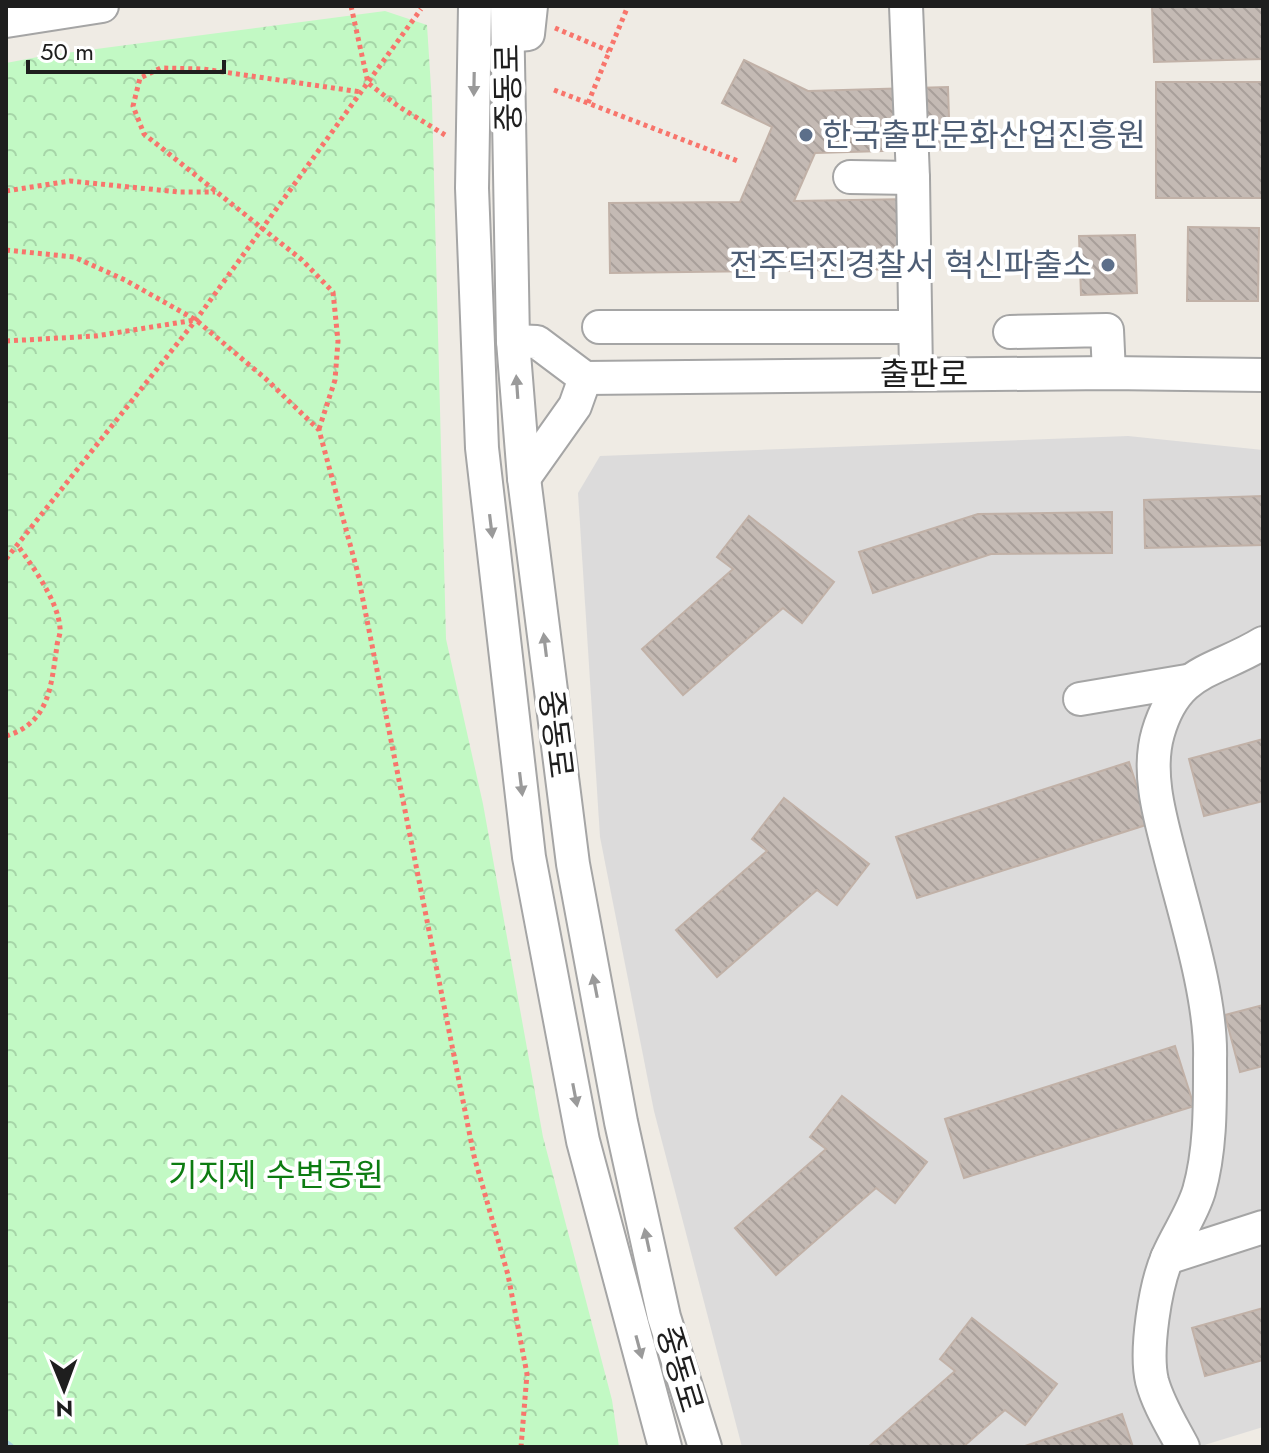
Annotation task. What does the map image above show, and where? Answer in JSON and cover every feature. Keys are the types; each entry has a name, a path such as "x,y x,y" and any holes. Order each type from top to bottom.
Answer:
{"street":[{"path":"6,21 102,6"},
{"name":"중동로","path":"475,6 472,188 482,448 529,857 583,1141 665,1447"},
{"path":"906,6 916,374"},
{"path":"434,8 456,10 465,25 466,36 475,43"},
{"path":"507,21 528,34 542,16"},
{"name":"중동로","path":"507,21 513,341 524,478 573,864 615,1092 664,1317 705,1447"},
{"path":"850,177 913,178"},
{"path":"599,327 914,327"},
{"path":"1010,332 1107,330 1109,373"},
{"path":"513,341 537,342 585,378 575,406 524,478"},
{"name":"출판로","path":"585,378 1109,373 1263,375"},
{"path":"1183,1447 1152,1379 1156,1292 1167,1258 1199,1193 1206,1158 1210,1067 1200,980 1165,836 1152,758 1158,731 1169,706 1187,681 1205,669 1239,657 1263,643"},
{"path":"1080,699 1187,681"},
{"path":"1167,1258 1263,1227"}],"path":[{"path":"351,6 368,83 450,138"},
{"path":"588,103 628,6"},
{"path":"6,559 196,320 361,92 434,8"},
{"path":"542,16 609,51"},
{"path":"319,430 335,380 338,341 333,292 302,260 144,134 133,106 140,78 161,68 203,69 361,92"},
{"path":"554,90 738,161"},
{"path":"6,191 70,181 179,192 216,192"},
{"path":"6,250 74,257 125,280 196,320 266,379 319,430 357,570 474,1156 511,1289 527,1374 521,1447"},
{"path":"6,341 96,336 196,320"},
{"path":"6,736 22,731 38,715 50,695 60,628 44,583 18,546"}],"shaded area":[{"path":"1128,436 1263,450 1263,1427 1198,1447 742,1447 654,1111 600,837 578,493 600,456"}],"green space":[{"name":"기지제 수변공원","path":"385,11 427,25 432,103 446,639 483,804 543,1137 612,1400 619,1447 6,1447 6,63"}],"building":[{"path":"1152,6 1263,6 1263,59 1154,62"},
{"path":"744,60 808,91 948,87 950,149 815,153 794,201 911,199 912,269 610,273 609,203 740,202 772,127 722,103"},
{"path":"1156,82 1263,82 1263,198 1156,198"},
{"path":"1188,227 1259,228 1258,301 1187,301"},
{"name":"전주덕진경찰서 혁신파출소","path":"1135,235 1137,293 1081,295 1079,236"},
{"path":"1263,496 1263,545 1145,548 1144,500"},
{"path":"1112,512 1112,553 991,554 873,593 859,552 978,514"},
{"path":"749,516 834,582 802,623 783,608 683,695 642,649 733,569 717,557"},
{"path":"1263,739 1263,801 1204,816 1189,759"},
{"path":"1129,762 1149,824 917,898 896,837"},
{"path":"784,798 869,864 837,905 817,890 717,977 676,930 767,851 752,839"},
{"path":"1263,1005 1263,1066 1240,1072 1225,1015"},
{"path":"1175,1046 1194,1106 964,1178 945,1119"},
{"path":"842,1096 927,1162 895,1203 876,1188 776,1275 735,1228 826,1149 810,1137"},
{"path":"1263,1308 1263,1360 1205,1376 1192,1328"},
{"path":"972,1318 1057,1384 1025,1425 1005,1410 963,1447 868,1447 955,1371 940,1359"},
{"path":"1122,1414 1133,1447 1022,1447"}],"waterway":[{"path":"6,1444 10,1447"}],"place":[{"name":"한국출판문화산업진흥원","path":"806,135"},
{"name":"전주덕진경찰서 혁신파출소","path":"1108,265"}]}
